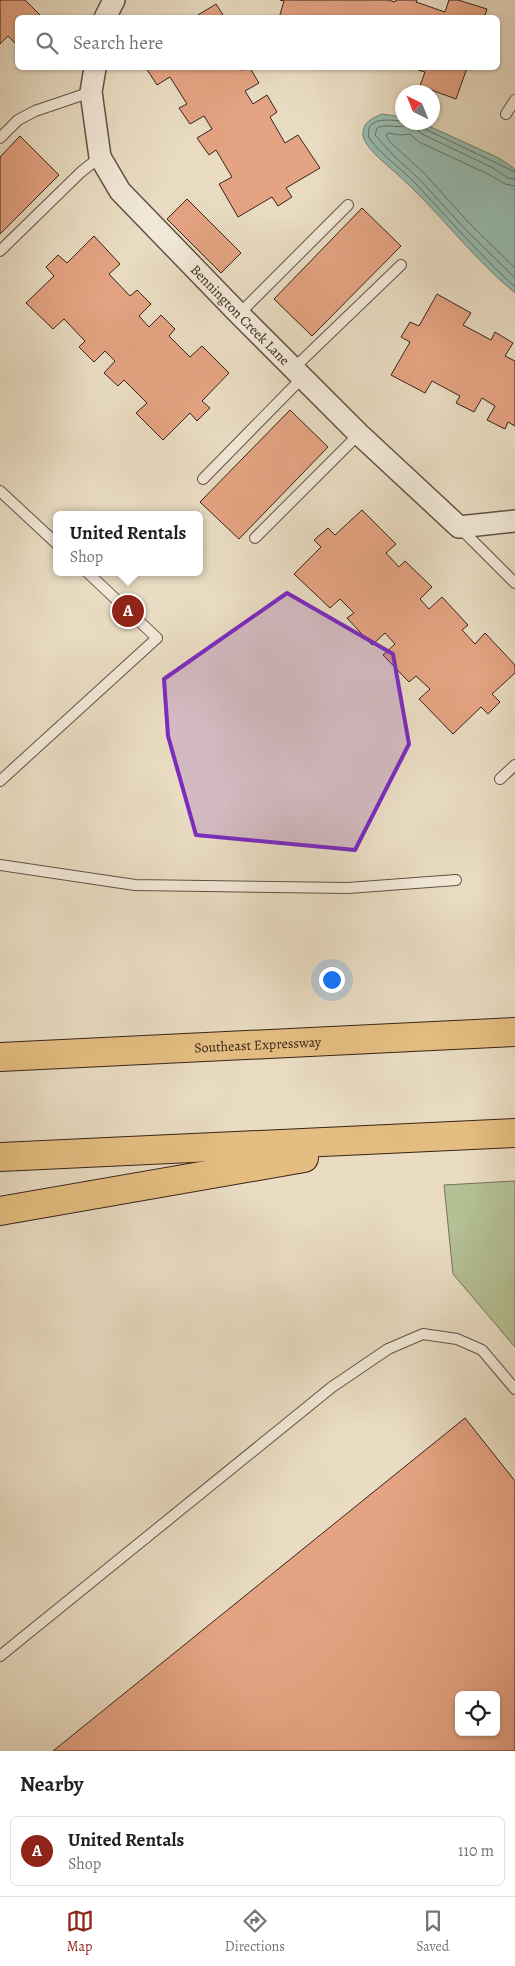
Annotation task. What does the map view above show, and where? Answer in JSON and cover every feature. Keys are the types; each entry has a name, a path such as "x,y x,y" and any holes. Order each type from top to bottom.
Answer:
{"highway":[{"name":"Southeast Expressway","path":"0,1057 515,1032"},
{"path":"0,1157 515,1133"},
{"path":"0,1211 415,1138"}],"street":[{"path":"106,15 114,0"},
{"name":"Bennington Creek Lane","path":"95,70 91,92 100,157 120,191 359,434 459,526"},
{"path":"459,526 515,521"}],"lane":[{"path":"0,138 18,120 35,111 91,92"},
{"path":"506,114 515,100"},
{"path":"0,251 81,172 100,157"},
{"path":"239,314 348,204"},
{"path":"203,478 298,373 401,265"},
{"path":"255,538 359,434"},
{"path":"0,491 53,540"},
{"name":"Bennington Creek Lane","path":"459,526 515,583"},
{"path":"0,781 157,638 90,576"},
{"path":"500,779 515,765"},
{"path":"0,865 135,885 348,888 456,880"},
{"path":"0,1656 332,1388 388,1349 424,1334 457,1340 482,1350 515,1389"}],"highlighted area":[{"path":"287,593 393,654 409,744 355,850 196,835 168,736 164,679"}],"green space":[{"path":"515,1181 515,1347 453,1274 444,1185"}],"water":[{"path":"382,114 395,116 395,130 437,130 499,158 515,169 515,293 367,145 364,140 363,131 371,119"}],"building":[{"path":"0,0 25,0 40,15 15,15 15,43 8,36 0,44"},
{"path":"280,0 388,0 395,2 396,0 417,0 416,2 445,12 449,0 458,0 487,9 485,15 280,15 284,1"},
{"path":"216,4 223,15 198,15"},
{"path":"147,70 251,70 259,83 245,91 253,104 267,95 277,112 270,117 285,143 298,135 320,168 286,188 292,197 278,206 272,197 238,217 219,184 232,177 216,150 209,155 197,138 212,129 204,116 190,124 179,108 187,104 170,77 157,85"},
{"path":"418,70 466,70 456,99 440,93 440,85 420,85 425,72"},
{"path":"20,136 59,175 0,234 0,157"},
{"path":"187,199 241,253 221,273 167,219"},
{"path":"362,208 401,246 312,336 274,299"},
{"path":"94,236 120,264 109,274 130,296 137,290 151,304 139,316 149,327 161,315 175,329 169,336 190,357 202,346 229,373 202,401 210,408 197,421 190,413 163,440 136,413 147,403 124,380 118,386 104,373 115,361 105,351 94,362 79,347 85,341 64,319 53,329 26,303 54,276 46,267 58,255 67,263"},
{"path":"437,294 471,313 463,325 491,340 495,332 513,343 505,356 515,361 515,426 508,422 505,429 487,420 495,406 482,398 474,412 456,403 460,396 432,381 425,393 391,375 410,342 401,337 410,322 419,326"},
{"path":"290,410 328,447 239,539 200,502"},
{"path":"362,510 396,544 386,553 399,567 405,561 432,587 420,599 429,609 442,597 468,625 462,630 475,644 485,633 515,665 515,673 492,694 500,702 488,714 481,707 453,734 419,699 430,689 416,676 409,682 383,655 395,644 385,633 372,645 347,618 354,613 340,599 330,608 294,574 321,547 314,540 328,528 335,535"},
{"path":"465,1418 515,1481 515,1751 53,1751"}],"place":[{"name":"United Rentals","path":"128,611"}]}
